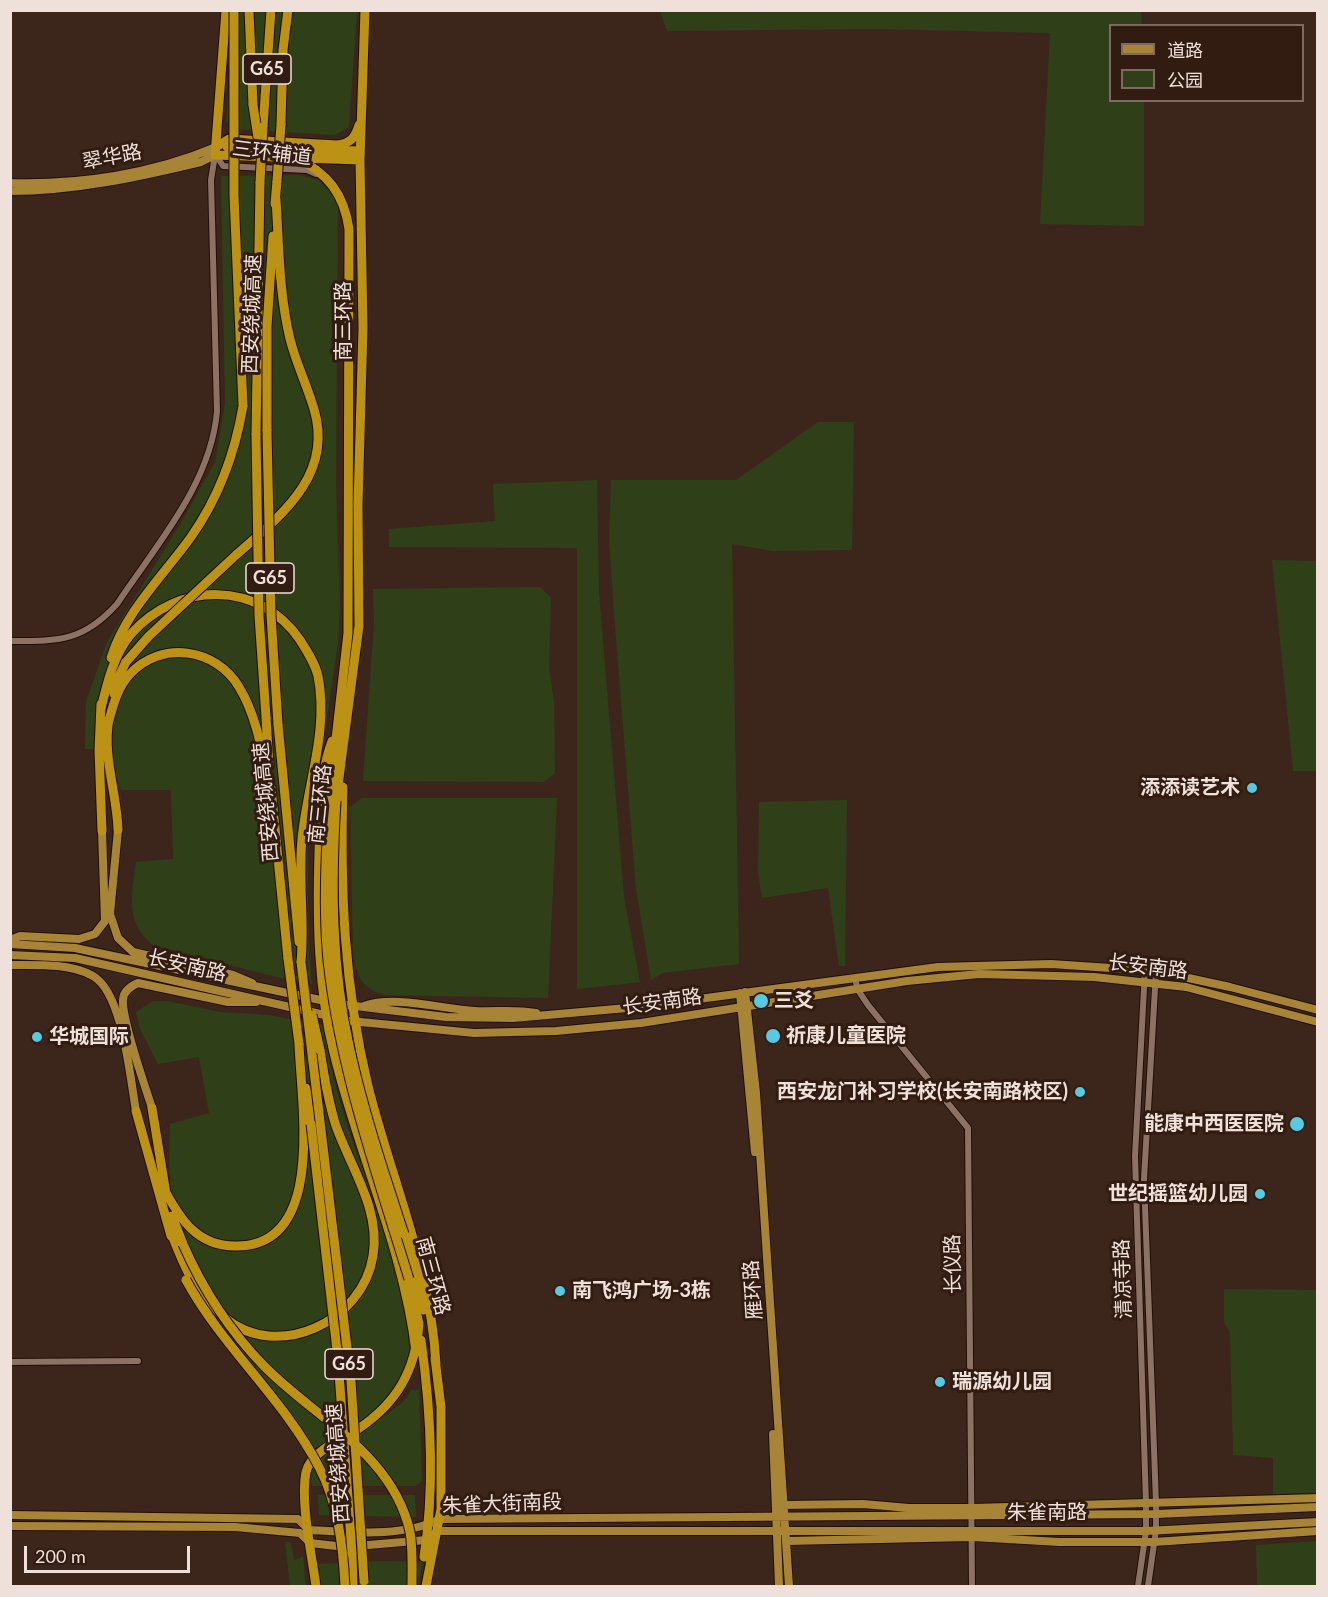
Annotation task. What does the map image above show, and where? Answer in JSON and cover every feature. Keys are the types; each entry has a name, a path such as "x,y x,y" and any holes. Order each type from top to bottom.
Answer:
{"highway":[{"path":"215,151 226,10"},
{"path":"102,831 99,750 101,709 105,679 114,648 126,624 207,512 223,480 238,433 243,406 234,195 234,10"},
{"path":"249,10 254,125 261,152"},
{"name":"西安绕城高速","path":"271,10 261,152 256,308 255,479 259,616 271,792 338,1359 353,1587"},
{"name":"西安绕城高速","path":"288,10 283,50 281,125 267,338 271,615 286,828 351,1382 364,1587"},
{"name":"南三环路","path":"365,10 360,155 363,328 358,505 359,626 344,749 332,801 333,925 340,999 349,1049 368,1123 404,1234 436,1364 441,1407 440,1519 426,1587"},
{"path":"215,151 229,139 348,143 355,136 362,116"},
{"path":"215,151 360,155"},
{"name":"南三环路","path":"215,151 296,158 318,169 328,179 346,208 349,229 348,633 337,727 326,914 333,996 350,1085 410,1279 419,1323 429,1419 429,1524 424,1557"},
{"path":"296,158 360,155"},
{"path":"118,830 117,802 108,760 108,724 116,682 126,662 149,636 285,511 305,486 312,471 318,430 315,410 292,349 281,297 276,199"},
{"path":"101,709 117,655 129,636 152,614 169,604 209,594 228,594 255,602 279,614 293,630 308,652 317,675 321,704 319,736 302,839 301,886 304,925 301,962"},
{"path":"108,724 117,693 139,666 161,655 188,652 218,664 232,676 252,717 271,792"},
{"path":"337,727 327,753 321,814 318,880 324,1001 336,1062 402,1282 412,1321 416,1352"},
{"path":"344,749 342,911 357,1007 355,1022 385,1152 423,1272 434,1332 436,1364"},
{"path":"170,1230 196,1289 227,1319 243,1328 273,1335 291,1335 338,1317 363,1287 369,1273 375,1235 371,1213 336,1126 325,1087 317,1030 304,988"},
{"path":"164,1189 178,1216 193,1233 213,1243 248,1245 272,1235 291,1216 299,1198 303,1160 299,1044"},
{"path":"152,1108 164,1189 183,1244 215,1306 249,1350 381,1471 399,1499 410,1532 412,1587"},
{"path":"136,1111 186,1280 206,1315 296,1431 319,1467 339,1526 345,1587"},
{"name":"南三环路","path":"316,1587 309,1530 306,1474 309,1464 320,1452 366,1423 394,1398 408,1375 416,1352 419,1323"}],"main road":[{"name":"翠华路","path":"10,183 49,183 105,176 215,151"},
{"name":"翠华路","path":"10,191 68,189 98,185 201,162 215,151"},
{"path":"118,830 110,914 118,938 133,952 233,975 270,990"},
{"path":"10,942 20,936 79,939 95,934 105,921 102,831"},
{"name":"长安南路","path":"10,942 75,948 357,1007 446,1017 513,1018 639,1007 959,965 1051,964 1156,971 1230,987 1317,1010"},
{"name":"长安南路","path":"10,955 75,958 355,1022 465,1032 516,1032 641,1023 907,981 979,974 1094,976 1155,983 1215,994 1317,1022"},
{"path":"10,965 75,969 95,976 110,992 124,1042 136,1111"},
{"path":"152,1108 124,1014 123,997 129,987 138,983 228,1002 270,1002"},
{"name":"雁环路","path":"742,992 767,1246 782,1505 775,1531 779,1587"},
{"name":"雁环路","path":"744,1008 766,1292 780,1516 786,1531 789,1587"},
{"path":"782,1505 863,1504 973,1512 1317,1498"},
{"name":"朱雀南路","path":"780,1516 973,1512 1156,1514 1317,1507"},
{"name":"朱雀大街南段","path":"10,1515 298,1519 309,1530 369,1531 429,1524 440,1519 780,1516"},
{"name":"朱雀南路","path":"775,1531 972,1533 1146,1531 1317,1522"},
{"name":"朱雀大街南段","path":"10,1526 235,1527 300,1533 310,1543 370,1546 426,1540 438,1531 775,1531"},
{"path":"787,1541 972,1533 1059,1542 1154,1542 1317,1531"}],"street":[{"name":"三环辅道","path":"215,151 223,166 307,170 328,179"},
{"path":"10,641 64,639 93,627 104,618 117,604 199,481 213,440 217,411 211,180 215,151"},
{"name":"清凉寺路","path":"1138,1587 1146,1531 1146,1504 1135,1156 1145,970"},
{"name":"清凉寺路","path":"1148,1587 1156,1503 1144,1179 1156,971"},
{"name":"长仪路","path":"855,979 858,990 968,1128 972,1587"},
{"path":"10,1362 138,1361"}],"green space":[{"path":"236,11 357,11 349,127 335,135 234,129 226,121"},
{"path":"660,11 1141,11 1142,24 1109,24 1109,102 1144,102 1144,226 1040,224 1050,33 875,29 667,31"},
{"path":"298,175 319,180 338,201 336,482 340,607 338,643 308,847 308,938 312,984 153,945 144,936 138,927 132,907 136,862 173,859 171,790 121,790 113,766 112,749 85,749 86,702 106,644 182,521 215,462 225,404 221,176"},
{"path":"818,422 854,422 852,550 773,551 732,544 739,964 663,973 651,980 636,889 609,538 611,480 736,480"},
{"path":"597,480 599,593 624,897 640,982 577,989 577,548 389,547 389,529 495,521 493,484"},
{"path":"1272,560 1317,561 1317,771 1293,771"},
{"path":"540,587 551,598 549,668 554,702 555,773 544,782 363,781 374,623 373,589"},
{"path":"362,798 557,798 548,998 386,995 366,985 358,975 353,953 350,807"},
{"path":"847,800 845,966 839,966 828,888 762,898 758,873 759,802"},
{"path":"153,1001 167,1001 220,1012 269,1015 324,1026 344,1116 382,1221 404,1296 409,1331 409,1361 400,1385 382,1405 360,1422 313,1450 210,1315 182,1233 191,1226 172,1196 169,1163 170,1124 209,1113 199,1057 158,1064 140,1029 136,1012"},
{"path":"1224,1289 1317,1290 1317,1493 1273,1494 1273,1458 1233,1455 1230,1332 1224,1323"},
{"path":"412,1390 419,1390 422,1481 415,1486 312,1486 309,1473 328,1451 374,1424 404,1401"},
{"path":"318,1495 415,1495 416,1517 319,1515"},
{"path":"1317,1541 1317,1586 1257,1586 1256,1545"},
{"path":"285,1542 291,1543 294,1560 303,1557 306,1586 290,1586"},
{"path":"423,1562 418,1586 321,1586 318,1564"}],"place":[{"name":"添添读艺术","path":"1252,788"},
{"name":"三爻","path":"761,1001"},
{"name":"祈康儿童医院","path":"773,1036"},
{"name":"华城国际","path":"37,1037"},
{"name":"西安龙门补习学校(长安南路校区)","path":"1080,1092"},
{"name":"能康中西医医院","path":"1297,1124"},
{"name":"世纪摇篮幼儿园","path":"1260,1194"},
{"name":"南飞鸿广场-3栋","path":"560,1291"},
{"name":"瑞源幼儿园","path":"940,1382"}]}
